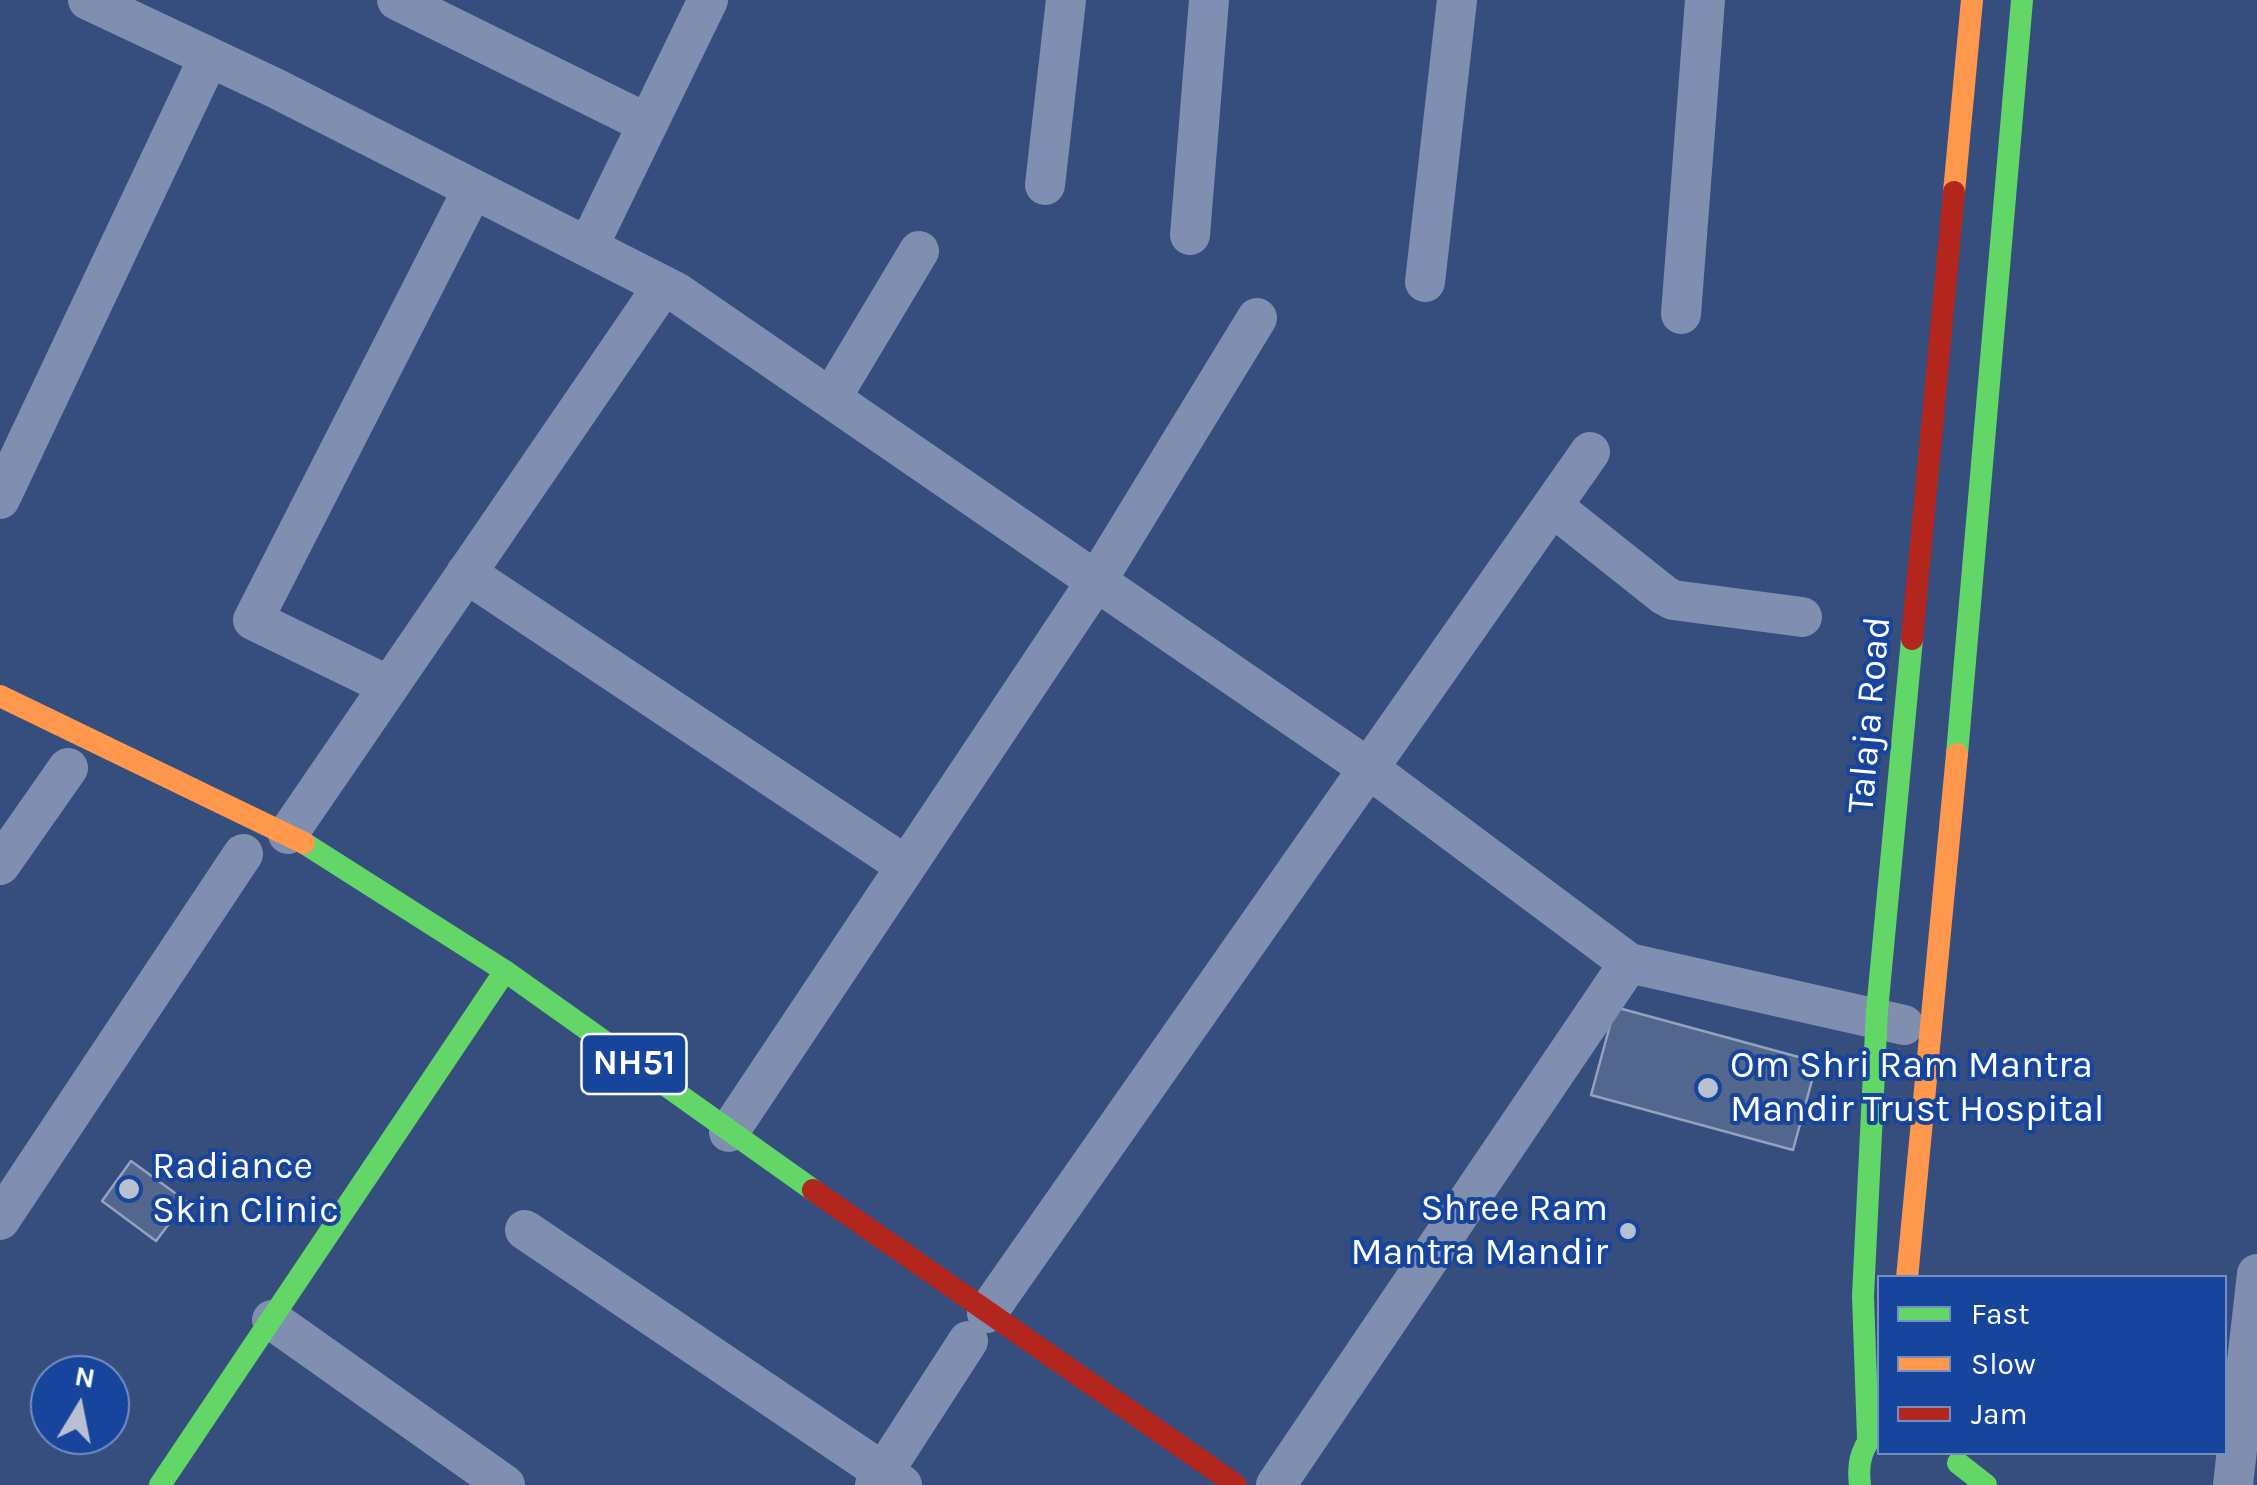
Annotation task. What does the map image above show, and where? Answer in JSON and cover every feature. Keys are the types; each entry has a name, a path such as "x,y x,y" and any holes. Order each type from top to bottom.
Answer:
{"main road":[{"name":"Talaja Road","path":"1874,1433 1863,1296 1877,1019 1972,0"},
{"path":"1908,1275 1971,608 2022,0"},
{"name":"NH51","path":"0,696 255,849 505,971 729,1132 973,1334 1236,1485"},
{"path":"160,1485 505,971"},
{"path":"1831,1485 1859,1477 1860,1453 1874,1433"},
{"path":"1956,1467 1986,1485"}],"street":[{"path":"88,0 663,286 1368,768 1630,964 1931,1030"},
{"path":"398,0 648,124"},
{"path":"588,247 708,0"},
{"path":"1045,185 1066,0"},
{"path":"1190,235 1210,0"},
{"path":"1425,282 1457,0"},
{"path":"1681,314 1705,0"},
{"path":"0,499 209,57"},
{"path":"389,686 253,620 473,189"},
{"path":"830,398 919,250"},
{"path":"0,1220 255,849 389,686 663,286"},
{"path":"729,1132 1096,580 1258,318"},
{"path":"526,1230 887,1481 973,1334 1590,452"},
{"path":"1552,506 1673,600 1802,617"},
{"path":"466,573 906,866"},
{"path":"0,864 68,768"},
{"path":"1276,1485 1630,964"},
{"path":"2233,1485 2257,1274"},
{"path":"272,1320 505,1485"}],"building":[{"path":"1615,1007 1817,1062 1793,1150 1591,1095"},
{"path":"131,1161 186,1201 156,1241 102,1201"}],"traffic: fast":[{"path":"1957,754 2022,0"},
{"path":"1868,1438 1863,1296 1877,1011 1912,639"},
{"path":"304,843 505,971 813,1190"},
{"path":"160,1485 505,971"},
{"path":"1860,1485 1862,1454 1877,1432"},
{"path":"1958,1463 1986,1485"}],"traffic: slow":[{"path":"1954,192 1972,0"},
{"path":"0,696 304,843"},
{"path":"1907,1275 1957,754"}],"traffic: jam":[{"path":"1912,639 1954,192"},
{"path":"813,1190 1236,1485"}],"place":[{"name":"Om Shri Ram Mantra Mandir Trust Hospital","path":"1708,1088"},
{"name":"Radiance Skin Clinic","path":"129,1189"},
{"name":"Shree Ram Mantra Mandir","path":"1628,1231"}]}
